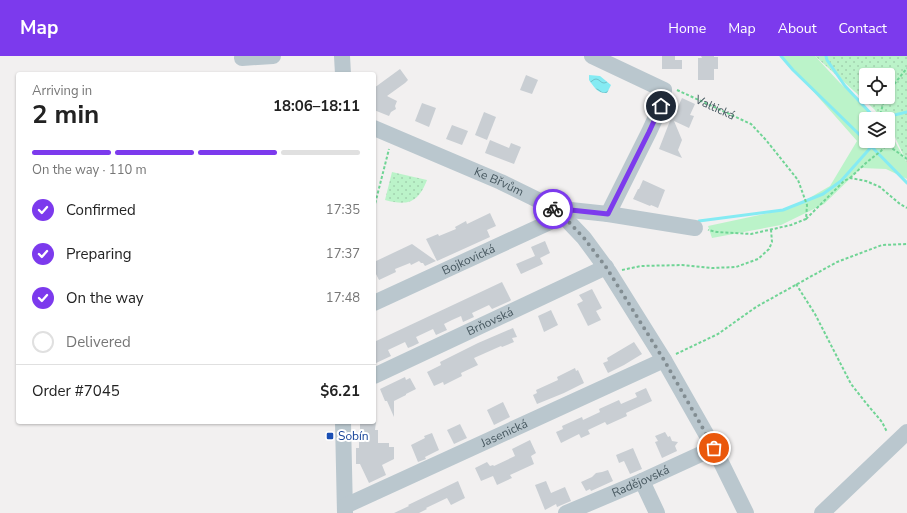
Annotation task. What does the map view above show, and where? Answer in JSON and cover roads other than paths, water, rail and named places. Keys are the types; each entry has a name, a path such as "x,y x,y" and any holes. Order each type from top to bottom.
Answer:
{"street":[{"path":"242,58 273,56"},
{"path":"342,56 343,72"},
{"path":"592,56 664,90 661,106 608,214"},
{"name":"Ke Břvům","path":"376,129 501,182 558,212 584,238 608,270 664,360 714,448 746,513"},
{"path":"558,212 608,214 695,228"},
{"name":"Bojkovická","path":"376,302 558,212"},
{"name":"Brňovská","path":"376,375 608,270"},
{"name":"Jasenická","path":"345,510 664,360"},
{"path":"343,424 345,510"},
{"path":"822,513 907,432"},
{"name":"Radějovská","path":"566,513 714,448"},
{"path":"642,480 657,513"}],"water":[{"path":"589,75 600,76 611,85 607,93 596,90 589,80"}],"waterway":[{"path":"781,56 793,70 859,134"},
{"path":"826,56 827,60 845,86 869,112"},
{"path":"895,115 907,112"},
{"path":"699,221 783,210 823,194 841,181 870,148"},
{"path":"873,148 907,183"}],"place":[{"name":"Sobín","path":"330,436"}]}
